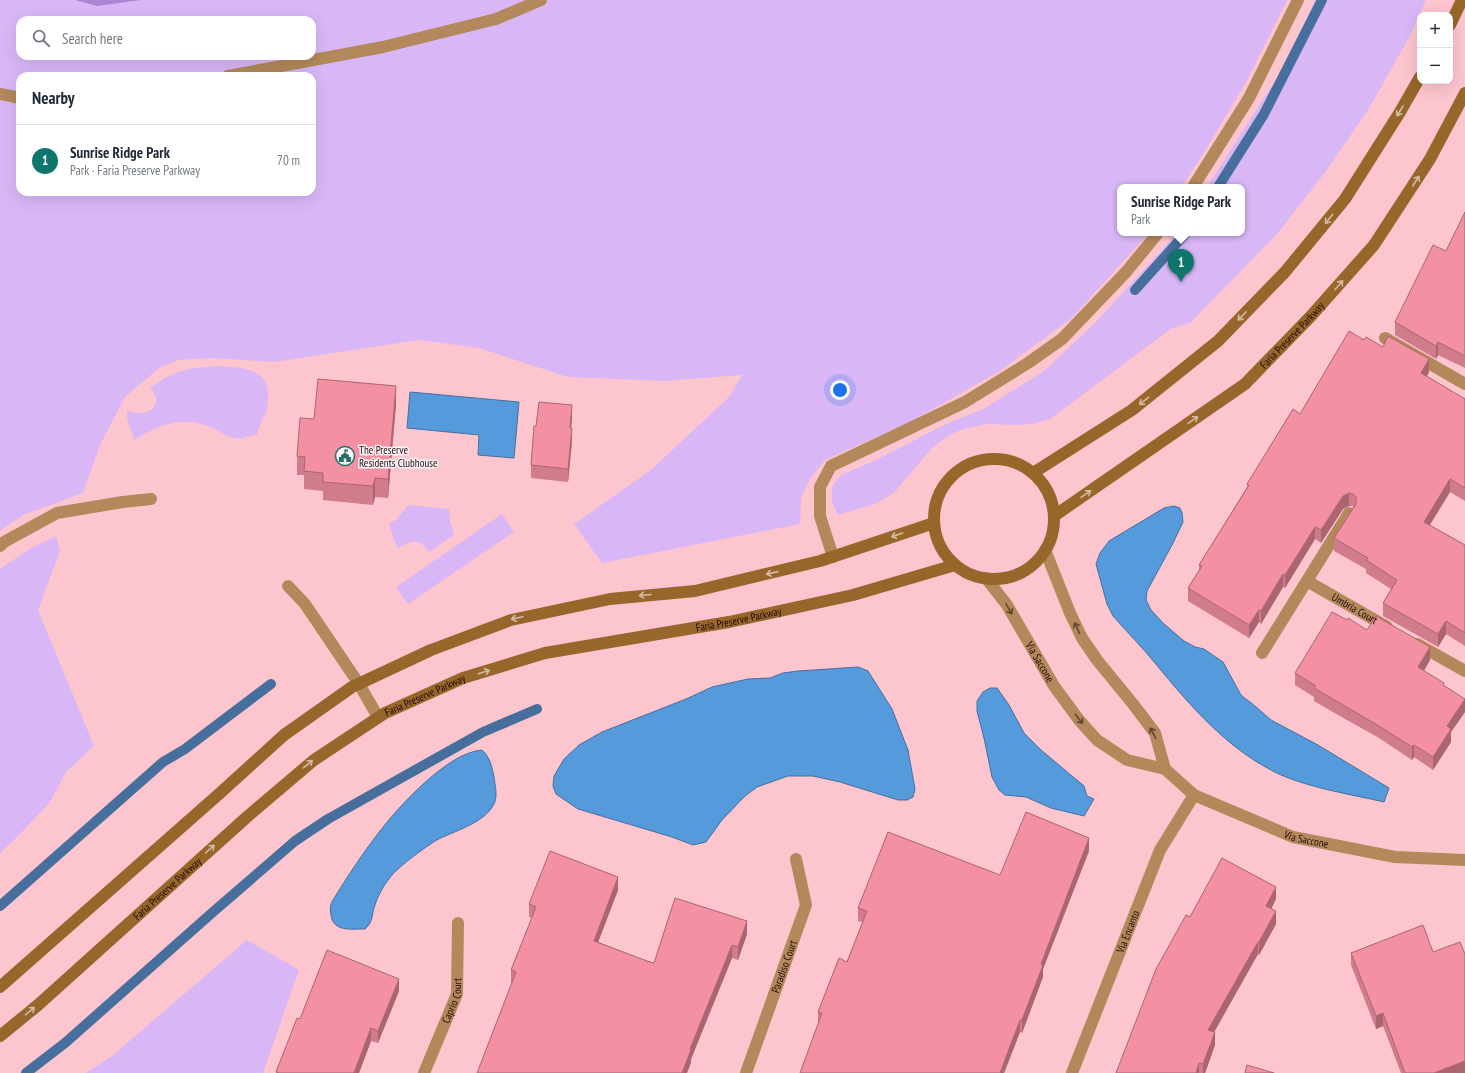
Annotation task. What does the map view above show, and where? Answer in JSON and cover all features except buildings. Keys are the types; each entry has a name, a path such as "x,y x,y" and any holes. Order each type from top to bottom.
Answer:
{"street":[{"path":"316,59 390,45 496,19 541,0"},
{"path":"1195,184 1249,98 1298,0"},
{"path":"1453,19 1462,0"},
{"path":"249,72 312,60"},
{"path":"1033,473 1132,410 1218,341 1286,272 1345,199 1417,82"},
{"name":"Faria Preserve Parkway","path":"1054,516 1245,384 1311,316 1374,245 1430,159 1465,92"},
{"path":"0,94 16,97"},
{"path":"833,557 820,516 820,487 831,466 965,402 1028,363 1062,339 1126,272 1156,236"},
{"path":"1386,338 1465,384"},
{"path":"996,459 1016,463 1033,473 1044,485 1052,500 1054,516 1052,534 1045,550 1034,564 1020,573 1003,578 986,578 969,574 955,565 944,553 937,539 934,523 936,503 944,485 958,470 976,461 996,459"},
{"path":"0,546 4,542 57,513 151,499"},
{"path":"1262,652 1349,513"},
{"path":"0,987 214,799 284,735 359,684 431,650 511,620 610,599 696,591 833,557 934,523"},
{"path":"1045,550 1082,638 1154,734 1165,770"},
{"name":"Faria Preserve Parkway","path":"0,1036 38,1005 248,816 308,765 386,713 463,678 545,653 729,622 853,595 955,565"},
{"name":"Via Saccone","path":"986,578 1007,605 1054,686 1079,720 1097,740 1127,760 1165,770 1194,795 1293,837 1395,857 1465,860"},
{"name":"Umbria Court","path":"1307,581 1396,632"},
{"path":"288,586 305,604 359,684 378,718"},
{"path":"1410,640 1465,671"},
{"name":"Via Encanto","path":"1072,1073 1160,850 1194,795"},
{"name":"Paradiso Court","path":"746,1073 806,905 796,859"},
{"name":"Caprio Court","path":"424,1073 457,994 458,924"}],"shaded area":[{"path":"0,0 1287,0 1246,82 1202,156 1183,184 1117,184 1117,236 1146,236 1072,318 998,372 914,420 825,460 810,479 801,498 800,524 602,563 574,524 651,470 729,397 742,375 664,381 568,377 479,348 419,340 274,362 212,358 179,360 159,368 125,397 100,445 83,493 23,515 0,531"},
{"path":"75,0 141,0 97,6"},
{"path":"1315,0 1426,0 1421,12 1417,12 1417,20 1410,36 1368,110 1326,171 1278,233 1190,323 1172,328 1050,419 1032,424 988,424 963,429 948,436 931,449 894,493 875,504 838,515 832,502 832,487 841,475 874,461 944,425 985,408 1044,371 1096,322 1173,236 1245,236 1245,184 1209,184 1285,65"},
{"path":"220,366 251,370 263,378 268,393 268,403 257,435 233,438 200,423 180,422 162,426 134,440 127,417 127,410 134,413 141,413 152,410 155,406 156,400 155,395 150,388 175,373 191,369"},
{"path":"408,505 449,509 450,521 454,535 429,552 423,545 417,542 411,542 398,548 389,524 397,519"},
{"path":"502,514 514,532 408,604 396,587"},
{"path":"56,536 60,551 38,610 94,746 66,772 50,802 0,853 0,569 31,548"},
{"path":"247,940 299,970 263,1073 86,1073 112,1056"}],"water":[{"path":"410,392 519,402 514,458 478,455 479,435 407,428"},
{"path":"1174,506 1180,508 1183,522 1147,591 1146,600 1151,610 1163,623 1184,641 1195,647 1204,649 1223,662 1241,695 1271,720 1318,745 1389,788 1384,802 1319,788 1294,780 1281,775 1244,754 1228,741 1197,711 1113,616 1107,604 1096,564 1100,553 1109,541 1164,508"},
{"path":"858,667 868,671 892,709 908,750 915,789 913,797 907,800 898,800 840,782 813,776 788,776 757,787 745,796 722,820 706,842 693,845 672,837 578,809 556,794 553,786 554,776 564,759 579,745 602,732 686,699 712,687 748,679 770,678 783,673"},
{"path":"990,688 997,688 1009,705 1024,733 1041,750 1084,786 1087,796 1094,799 1084,816 1051,808 1026,797 1005,795 999,790 992,777 977,711 977,701 983,692"},
{"path":"482,750 490,762 496,794 494,804 489,811 476,822 435,841 398,869 381,890 371,921 365,929 349,929 339,927 335,924 332,920 330,907 332,902 367,848 392,816 420,787 441,769 469,753"}],"waterway":[{"path":"1220,184 1264,114 1322,0"},
{"path":"1135,290 1183,236"},
{"path":"0,906 163,762 185,749 271,684"},
{"path":"26,1073 65,1043 295,841 328,819 483,732 537,709"}],"place":[{"name":"Sunrise Ridge Park","path":"1181,282"},
{"name":"The Preserve Residents Clubhouse","path":"345,456"}]}
